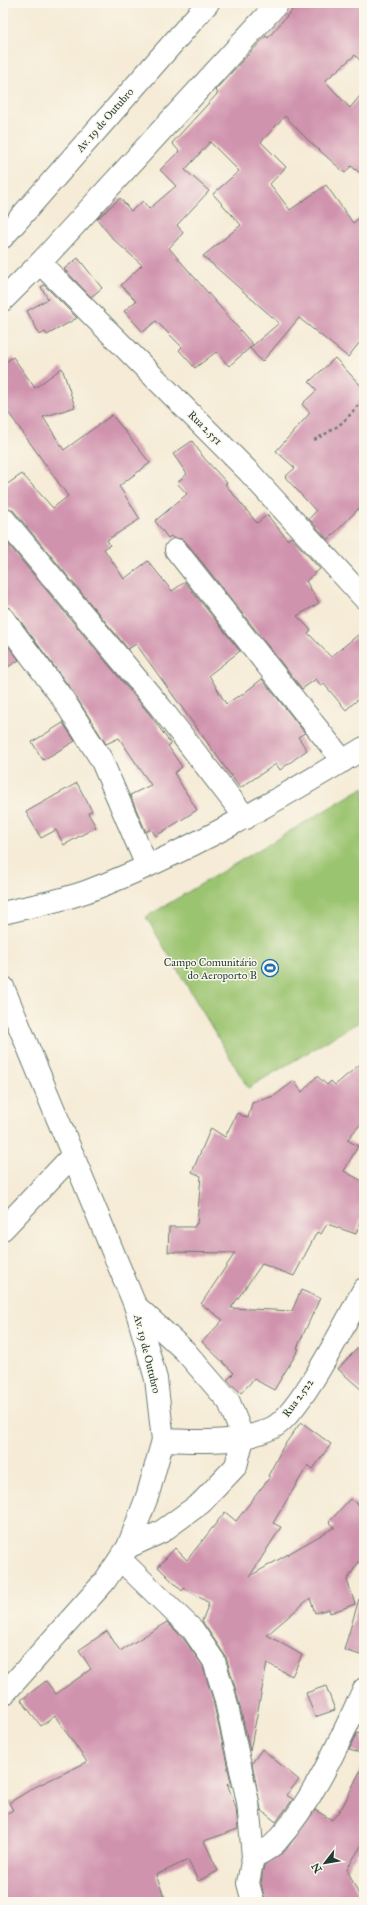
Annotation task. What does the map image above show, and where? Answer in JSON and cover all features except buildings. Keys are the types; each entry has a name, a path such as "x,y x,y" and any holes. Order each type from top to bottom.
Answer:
{"street":[{"name":"Av. 19 de Outubro","path":"3,237 208,3"},
{"path":"3,300 40,263 278,3"},
{"name":"Rua 2.551","path":"40,263 249,472 364,598"},
{"path":"3,518 161,708 246,818"},
{"path":"176,550 343,761"},
{"path":"3,618 63,700 101,759 147,866"},
{"path":"3,913 87,891 147,866 246,818 364,748"},
{"name":"Av. 19 de Outubro","path":"3,987 135,1305 156,1379 163,1440 148,1494 124,1553 104,1582 3,1694"},
{"path":"3,1229 73,1155"},
{"name":"Rua 2.522","path":"163,1440 218,1442 243,1438 273,1428 289,1414 306,1391 364,1289"},
{"path":"135,1305 185,1351 229,1402 243,1438 236,1466 201,1503 161,1532 124,1553 193,1630 214,1661 225,1697 248,1802 253,1858 248,1883 253,1902"},
{"path":"253,1858 264,1852 275,1843 297,1815 320,1778 364,1689"}],"path":[{"path":"314,440 339,427 351,415 364,397"}],"green space":[{"name":"Campo Comunitário do Aeroporto B","path":"364,787 364,1019 248,1088 146,917"}],"place":[{"name":"Campo Comunitário do Aeroporto B","path":"270,968"}]}
